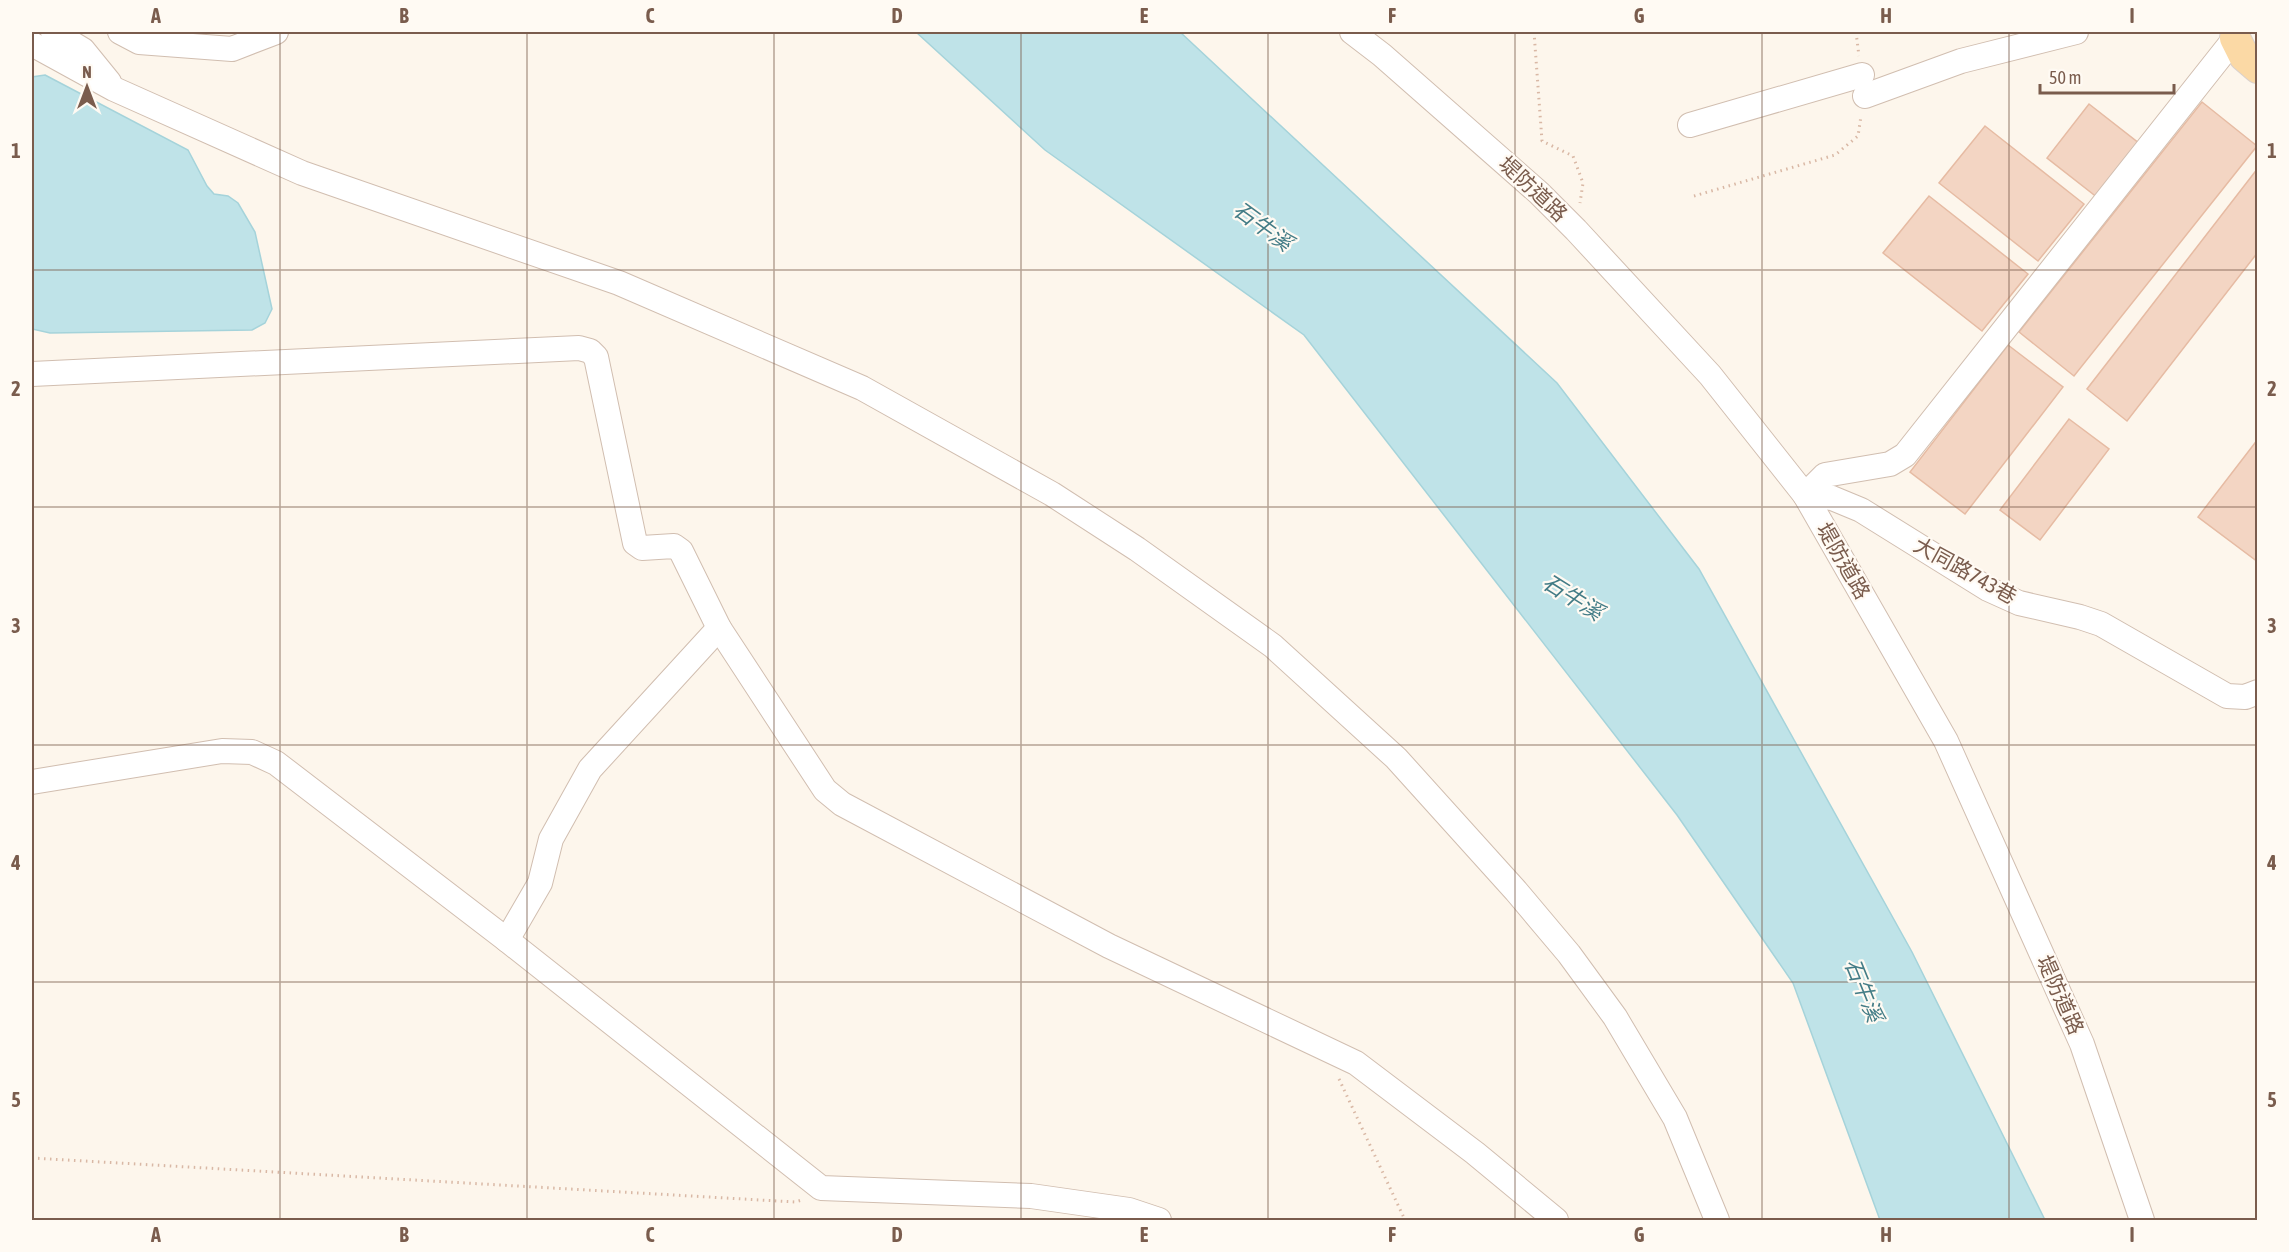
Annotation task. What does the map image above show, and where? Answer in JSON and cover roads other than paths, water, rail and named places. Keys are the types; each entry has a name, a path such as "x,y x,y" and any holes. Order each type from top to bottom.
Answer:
{"main road":[{"path":"2239,39 2244,56 2258,68"}],"street":[{"path":"53,32 83,50 114,89"},
{"path":"120,32 139,42 232,49 276,32"},
{"name":"堤防道路","path":"1352,32 1382,55 1539,193 1576,230 1710,375 1805,495 1946,741 2082,1044 2142,1221"},
{"path":"1690,125 2076,32"},
{"path":"1805,495 1824,474 1890,464 1905,455 2239,39"},
{"path":"32,44 114,89 302,173 620,283 862,388 1052,494 1137,549 1273,646 1396,758 1516,891 1569,954 1615,1017 1675,1119 1717,1221"},
{"path":"32,374 579,348 590,351 596,357 635,543 642,548 674,546 681,551 718,628 825,790 842,804 1109,946 1356,1063 1474,1153 1556,1221"},
{"name":"大同路743巷","path":"1805,495 1832,498 1861,510 1988,589 2019,603 2101,624 2227,696 2245,698 2258,692"},
{"path":"507,939 540,883 551,839 590,769 718,628"},
{"path":"32,782 222,751 252,752 276,763 507,939 821,1188 1030,1196 1129,1210 1158,1221"}],"water":[{"name":"石牛溪","path":"916,32 1180,32 1557,383 1699,569 1912,952 2045,1220 1880,1220 1793,983 1677,815 1304,335 1045,150"},
{"path":"45,75 188,150 207,186 214,194 228,196 238,203 255,232 272,309 265,323 252,330 50,333 32,329 32,77"}]}
